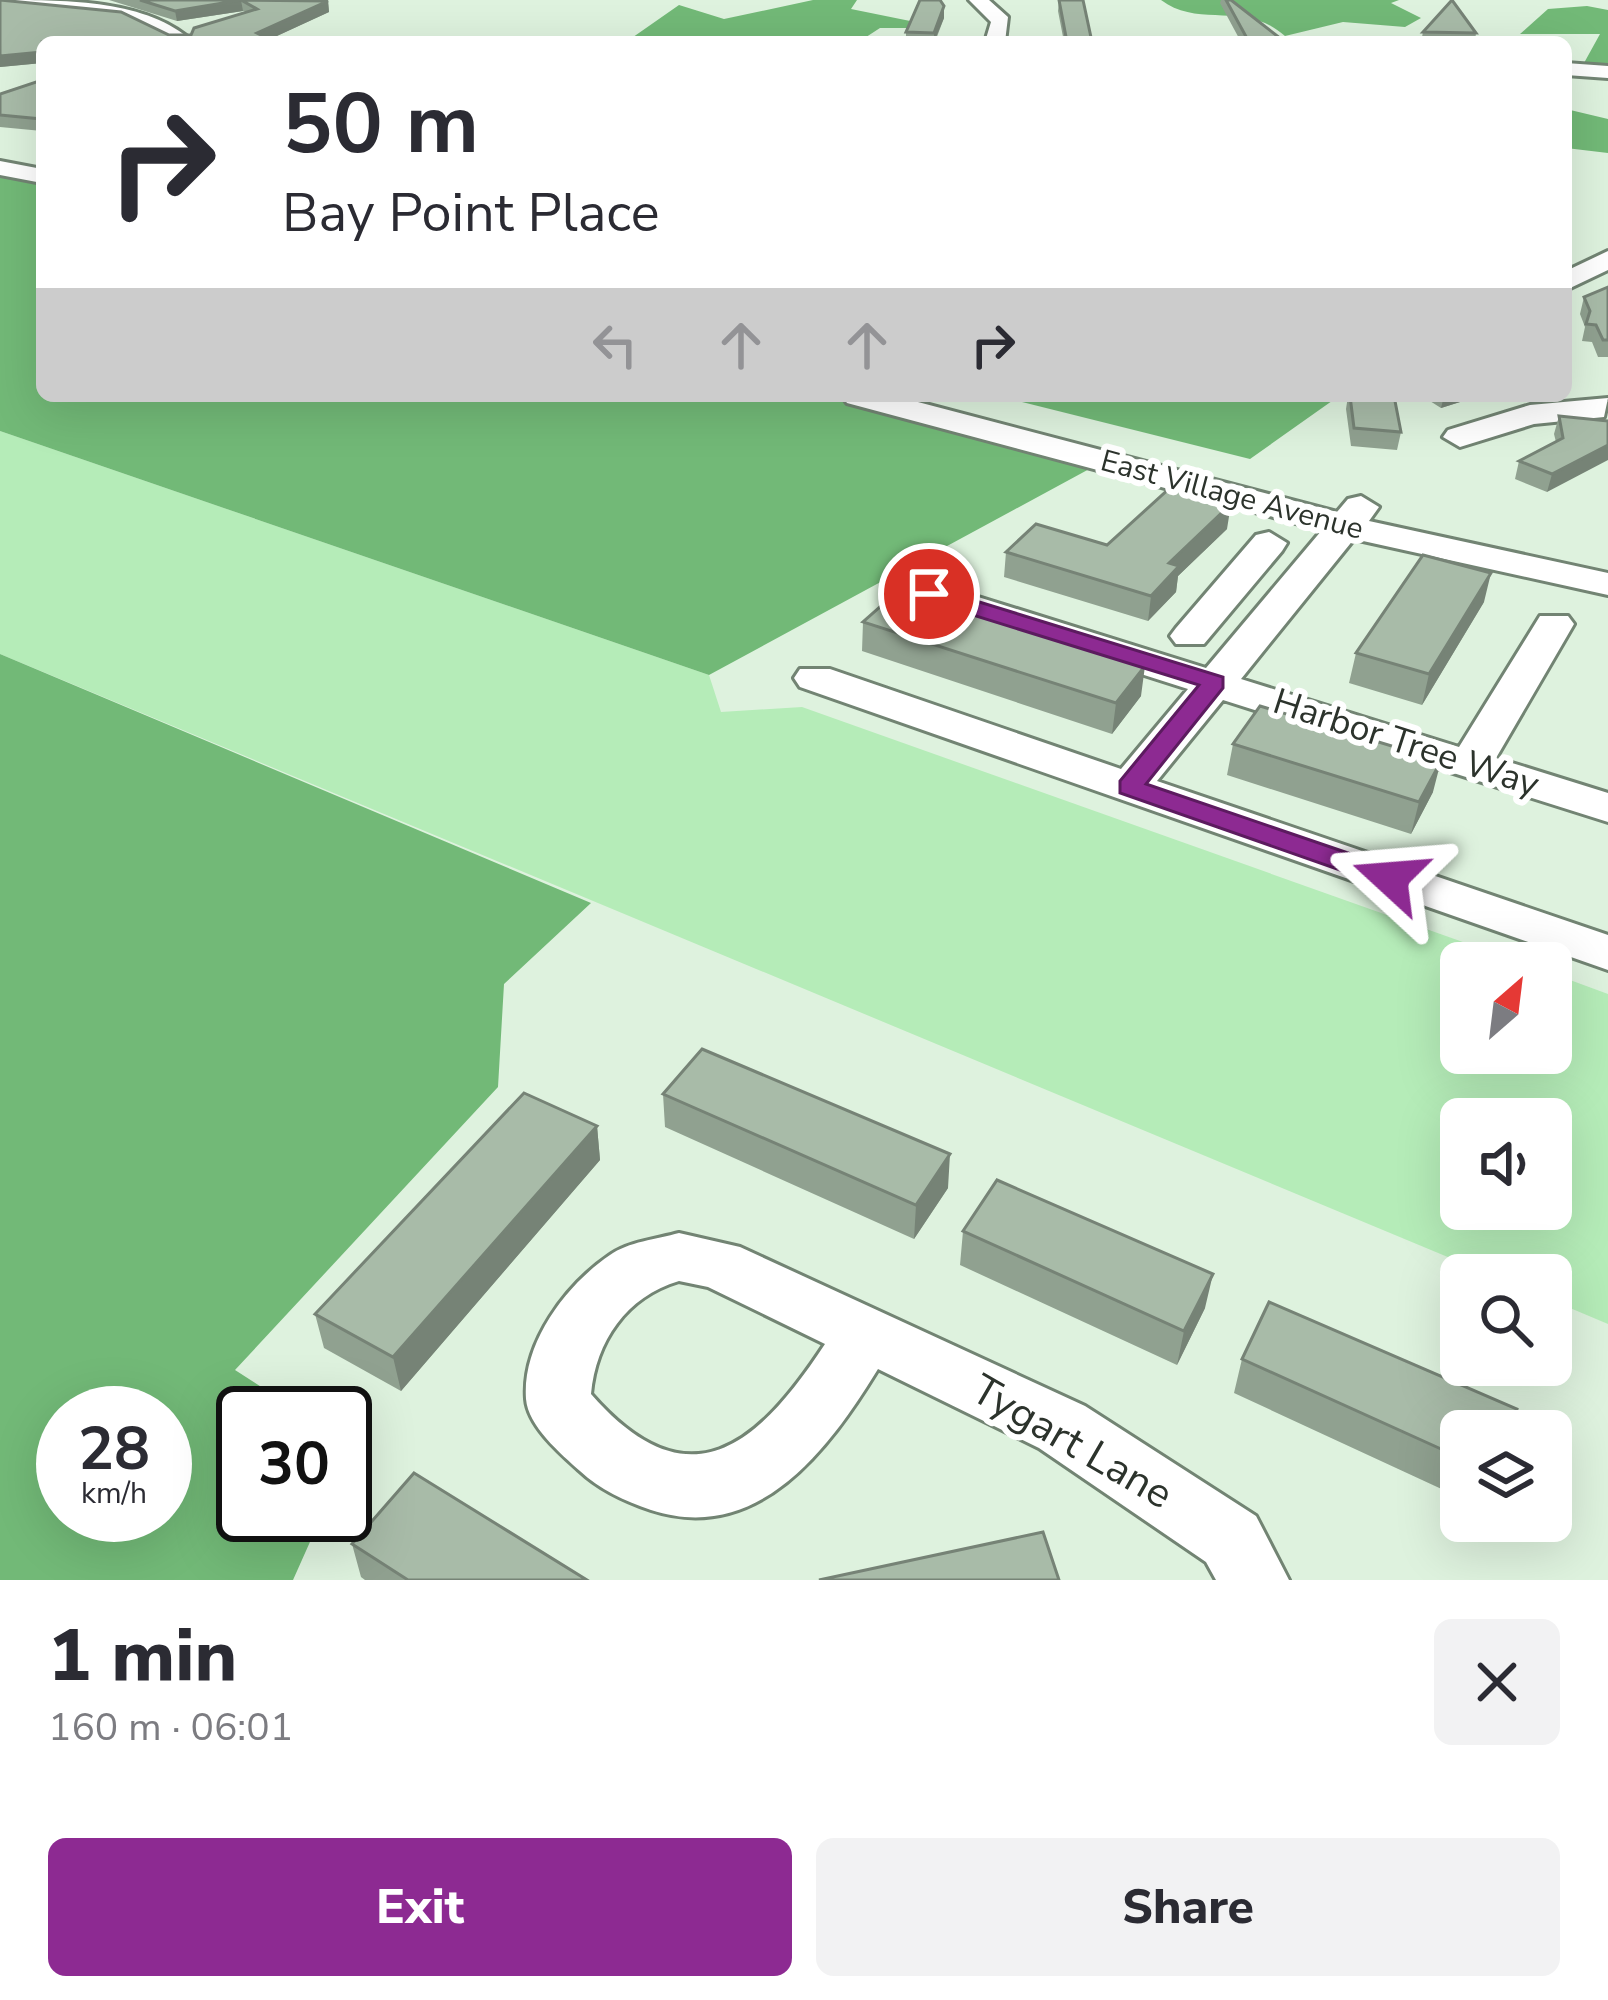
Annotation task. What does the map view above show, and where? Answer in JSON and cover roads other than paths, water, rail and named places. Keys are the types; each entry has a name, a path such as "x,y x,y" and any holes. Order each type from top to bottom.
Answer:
{"street":[{"path":"978,0 1001,21 997,36"},
{"path":"0,12 22,1 138,17 185,34"},
{"path":"1572,69 1608,72"},
{"path":"0,157 36,163"},
{"path":"0,168 36,175"},
{"path":"1572,278 1608,259"},
{"path":"1572,279 1608,284"},
{"path":"1572,384 1606,408"},
{"name":"East Village Avenue","path":"883,402 1354,516 1608,561"},
{"name":"East Village Avenue","path":"959,402 1608,584"},
{"path":"1460,437 1530,415 1606,408"},
{"path":"1129,787 1354,516"},
{"path":"1190,636 1269,543"},
{"path":"1228,591 1278,606"},
{"name":"Harbor Tree Way","path":"929,594 1608,808"},
{"path":"1470,764 1554,623"},
{"path":"815,678 1608,953"},
{"name":"Tygart Lane","path":"868,1331 801,1430 752,1474 709,1490 645,1482 588,1443 558,1402 563,1357 586,1314 634,1270 679,1257 719,1264 868,1331 1062,1427 1231,1539 1252,1580"}]}
